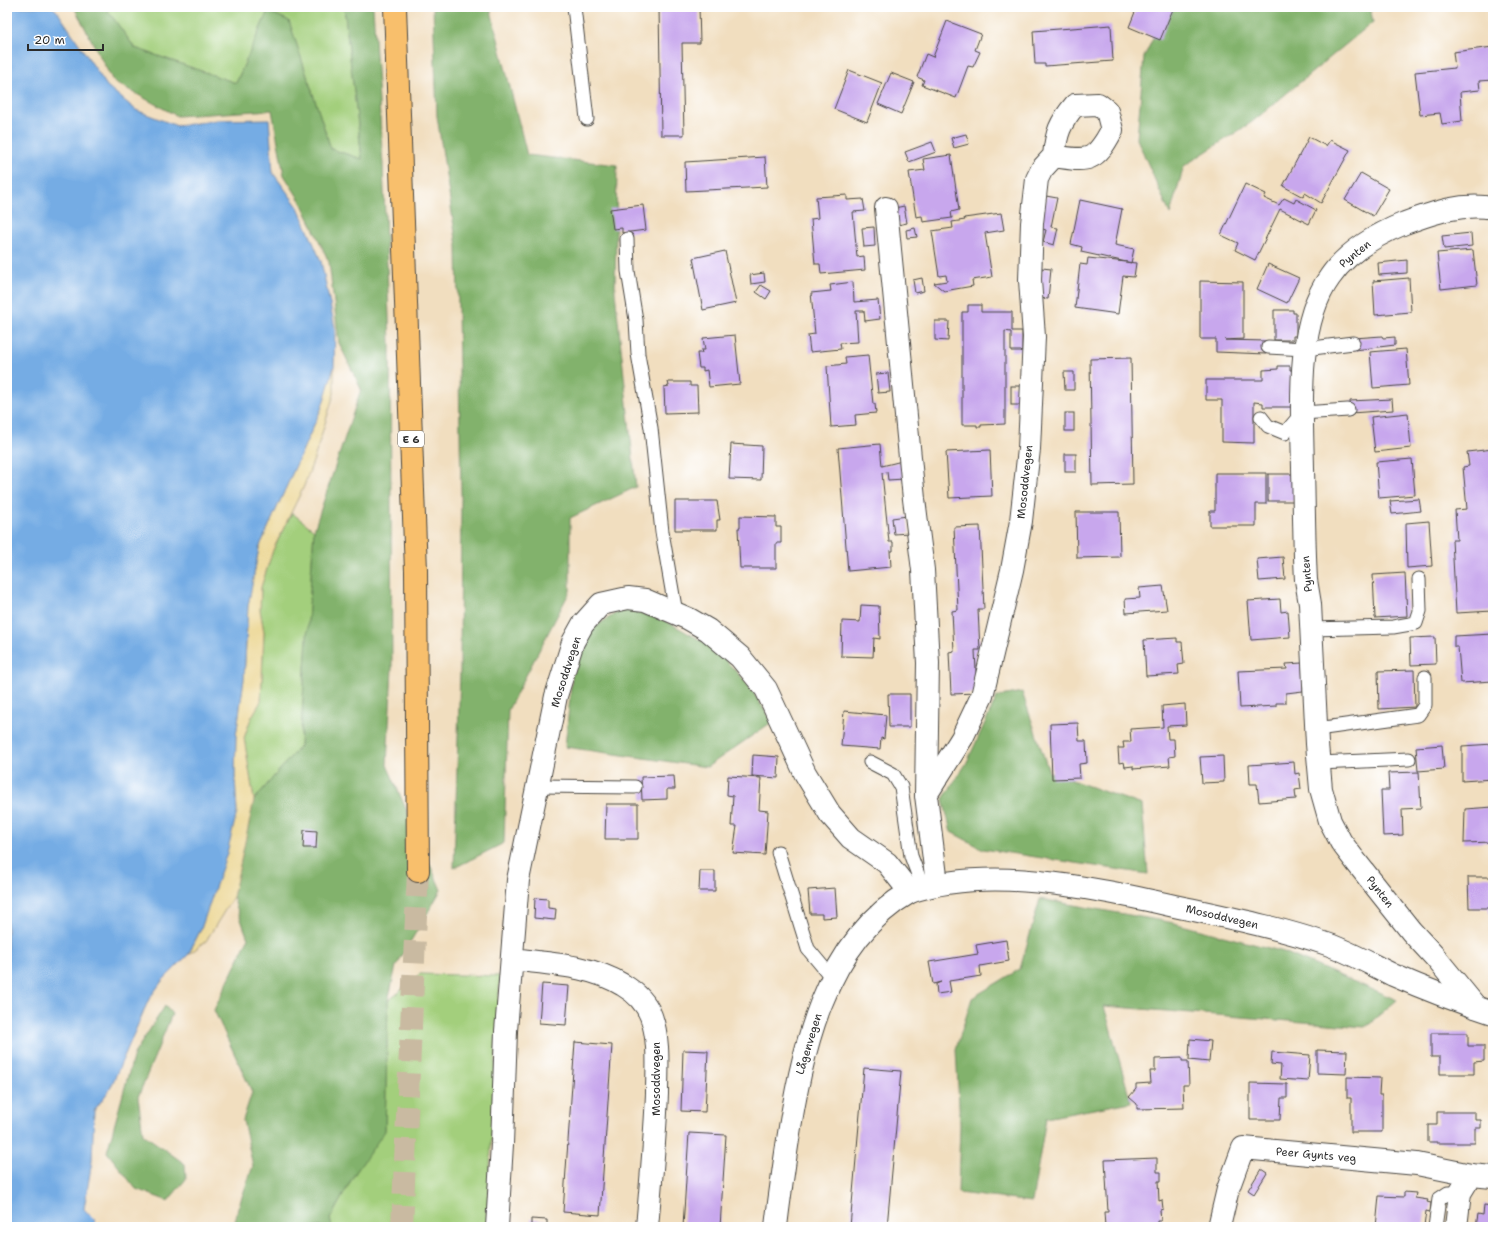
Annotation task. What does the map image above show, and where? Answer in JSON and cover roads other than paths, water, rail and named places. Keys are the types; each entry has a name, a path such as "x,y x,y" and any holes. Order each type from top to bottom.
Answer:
{"highway":[{"name":"E 6","path":"395,7 416,563 418,871"}],"street":[{"name":"Mosoddvegen","path":"926,795 962,738 982,696 1022,521 1030,449 1034,337 1030,280 1032,223 1037,179 1042,169 1054,156"},
{"name":"Pynten","path":"1484,1010 1411,932 1341,842 1330,821 1321,789 1316,729 1310,604 1306,580 1302,413 1305,349 1310,322 1329,277 1360,247 1388,230 1437,211 1460,206 1493,208"},
{"path":"886,208 914,499 923,570 928,663 923,888"},
{"name":"Mosoddvegen","path":"497,1227 506,1031 518,880 558,689 573,642 583,624 592,612 601,604 628,598 645,600 676,613 702,626 721,639 756,675 766,689 805,774 830,814 851,838 923,888 971,880 1046,883 1101,891 1212,914 1328,945 1395,976 1484,1010"},
{"name":"Lågenvegen","path":"776,1227 794,1104 802,1063 818,1012 844,958 858,937 898,900 923,888"},
{"name":"Mosoddvegen","path":"512,959 571,967 610,978 635,994 647,1008 657,1043 656,1126 647,1227"},
{"name":"Peer Gynts veg","path":"1219,1227 1228,1189 1243,1148 1417,1164 1471,1175 1493,1177"},
{"path":"1456,1227 1460,1193 1471,1175"}],"lane":[{"path":"574,7 587,119"},
{"path":"627,239 628,271 636,320 638,354 651,428 662,532 676,613"},
{"path":"1268,347 1305,349 1353,343"},
{"path":"1262,417 1268,426 1285,434 1302,413 1348,410"},
{"path":"1311,629 1393,627 1416,623 1420,611 1419,579"},
{"path":"1316,729 1418,715 1425,704 1425,677"},
{"path":"1319,763 1409,759"},
{"path":"870,762 893,774 901,786 911,856 923,888"},
{"path":"538,786 635,786"},
{"path":"778,852 808,949 833,979"},
{"path":"1435,1227 1439,1199 1448,1193 1460,1193"}],"water":[{"path":"7,7 52,7 57,11 107,86 136,110 177,126 217,120 269,119 273,173 298,207 321,261 335,328 334,367 322,407 259,548 248,606 244,679 236,736 235,777 237,812 227,853 201,929 188,955 162,981 149,999 110,1089 94,1111 92,1161 84,1209 94,1219 97,1227 7,1227"}],"tunnel":[{"path":"402,1227 418,871"}]}
